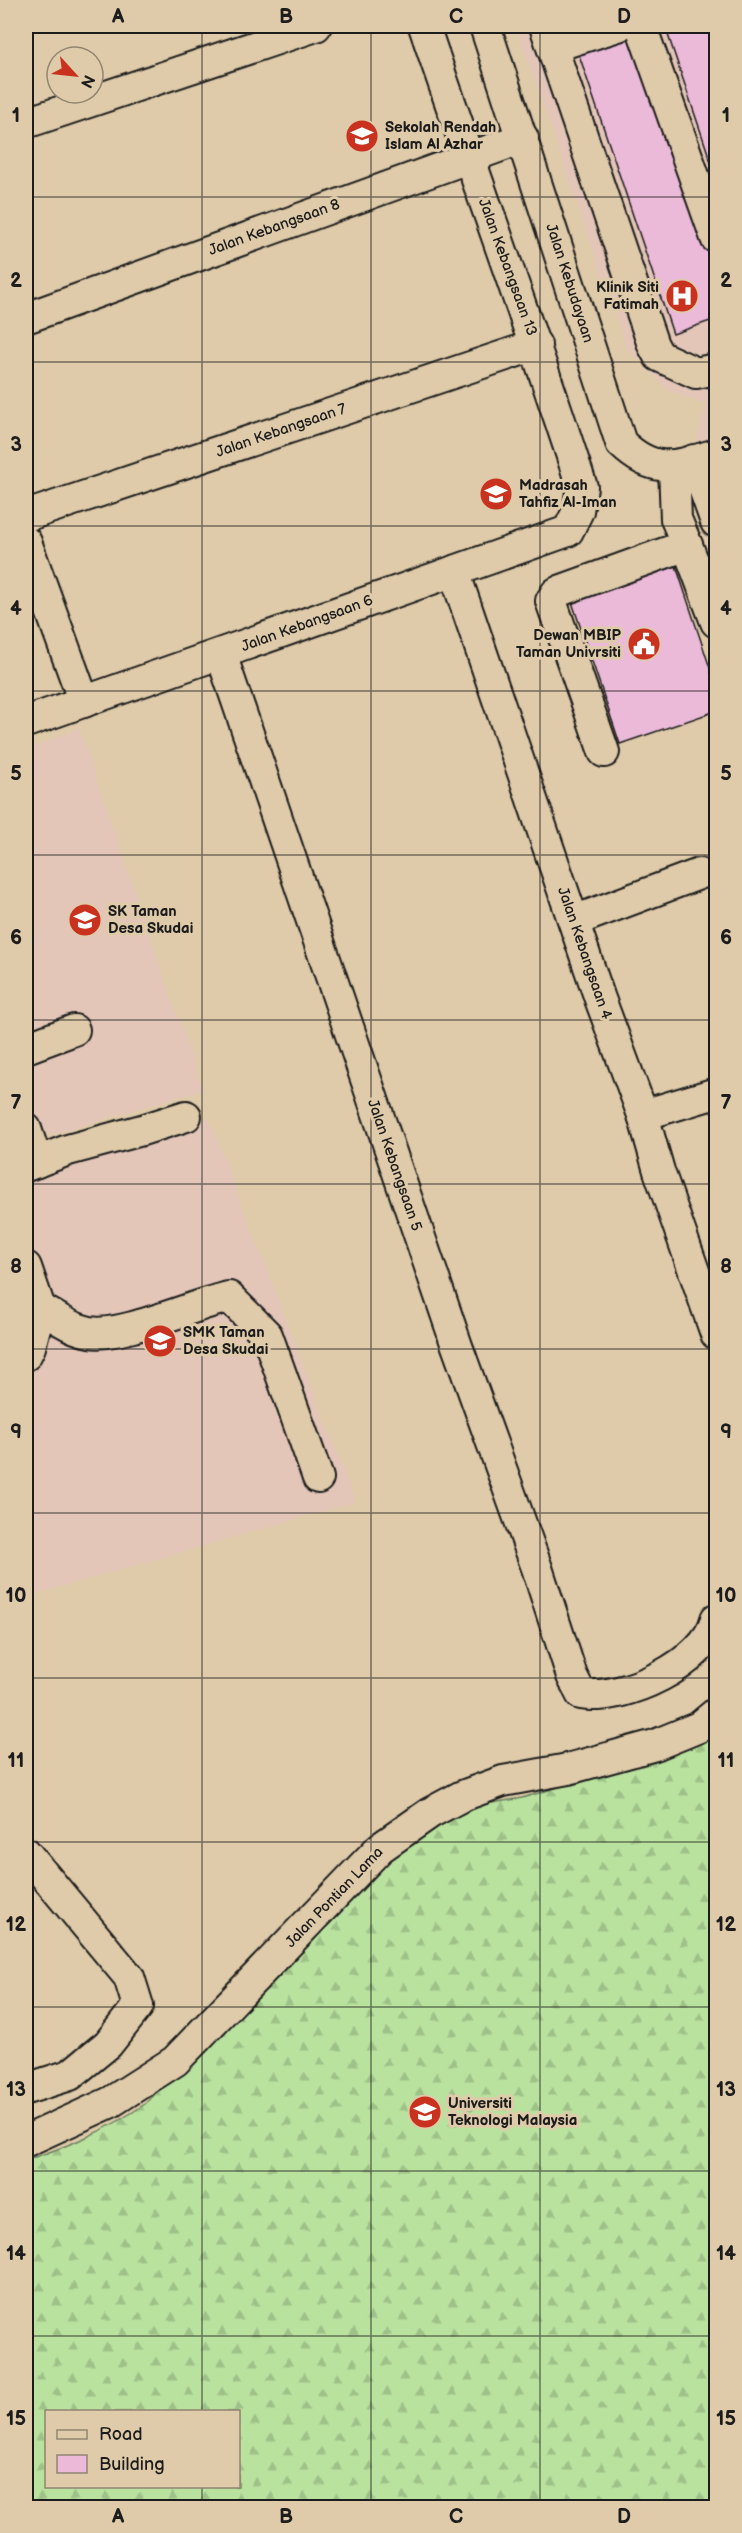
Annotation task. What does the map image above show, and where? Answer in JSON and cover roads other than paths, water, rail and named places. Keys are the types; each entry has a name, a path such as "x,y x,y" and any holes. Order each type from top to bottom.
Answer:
{"street":[{"path":"26,123 316,26"},
{"name":"Jalan Kebangsaan 13","path":"424,26 468,157 536,345 582,487 578,511"},
{"name":"Jalan Kebudayaan","path":"485,26 621,443 632,453 653,464 695,460"},
{"path":"618,26 548,36 653,345 659,356 696,373 717,369"},
{"path":"641,26 717,238"},
{"name":"Jalan Kebangsaan 8","path":"26,318 523,138"},
{"name":"Jalan Kebangsaan 7","path":"26,516 536,345"},
{"path":"695,460 717,522"},
{"path":"695,460 676,519 717,621"},
{"name":"Jalan Kebangsaan 6","path":"26,722 568,531 578,511"},
{"path":"26,542 84,702"},
{"path":"604,752 551,601 556,593 562,590 687,545"},
{"name":"Jalan Kebangsaan 4","path":"454,571 600,999 643,1115 659,1172 717,1334"},
{"name":"Jalan Kebangsaan 5","path":"221,654 572,1676 581,1694 596,1697 645,1683 679,1666 703,1642 717,1619"},
{"path":"574,921 699,874"},
{"path":"26,1048 74,1030"},
{"path":"643,1115 717,1093"},
{"path":"26,1129 31,1164 186,1116"},
{"path":"26,1267 40,1308 26,1355"},
{"path":"40,1308 74,1328 92,1333 123,1329 229,1297 249,1314 267,1335 318,1478"},
{"name":"Jalan Pontian Lama","path":"26,2140 111,2102 175,2061 380,1848 430,1813 462,1796 503,1780 568,1769 655,1745 699,1727 717,1713"},
{"path":"26,1853 129,1977 138,2006 108,2044 70,2075 26,2089"}],"place":[{"name":"Sekolah Rendah Islam Al Azhar","path":"362,136"},
{"name":"Klinik Siti Fatimah","path":"682,296"},
{"name":"Madrasah Tahfiz Al-Iman","path":"496,494"},
{"name":"Dewan MBIP Taman Univrsiti","path":"644,644"},
{"name":"SK Taman Desa Skudai","path":"85,920"},
{"name":"SMK Taman Desa Skudai","path":"160,1341"},
{"name":"Universiti Teknologi Malaysia","path":"425,2112"}]}
